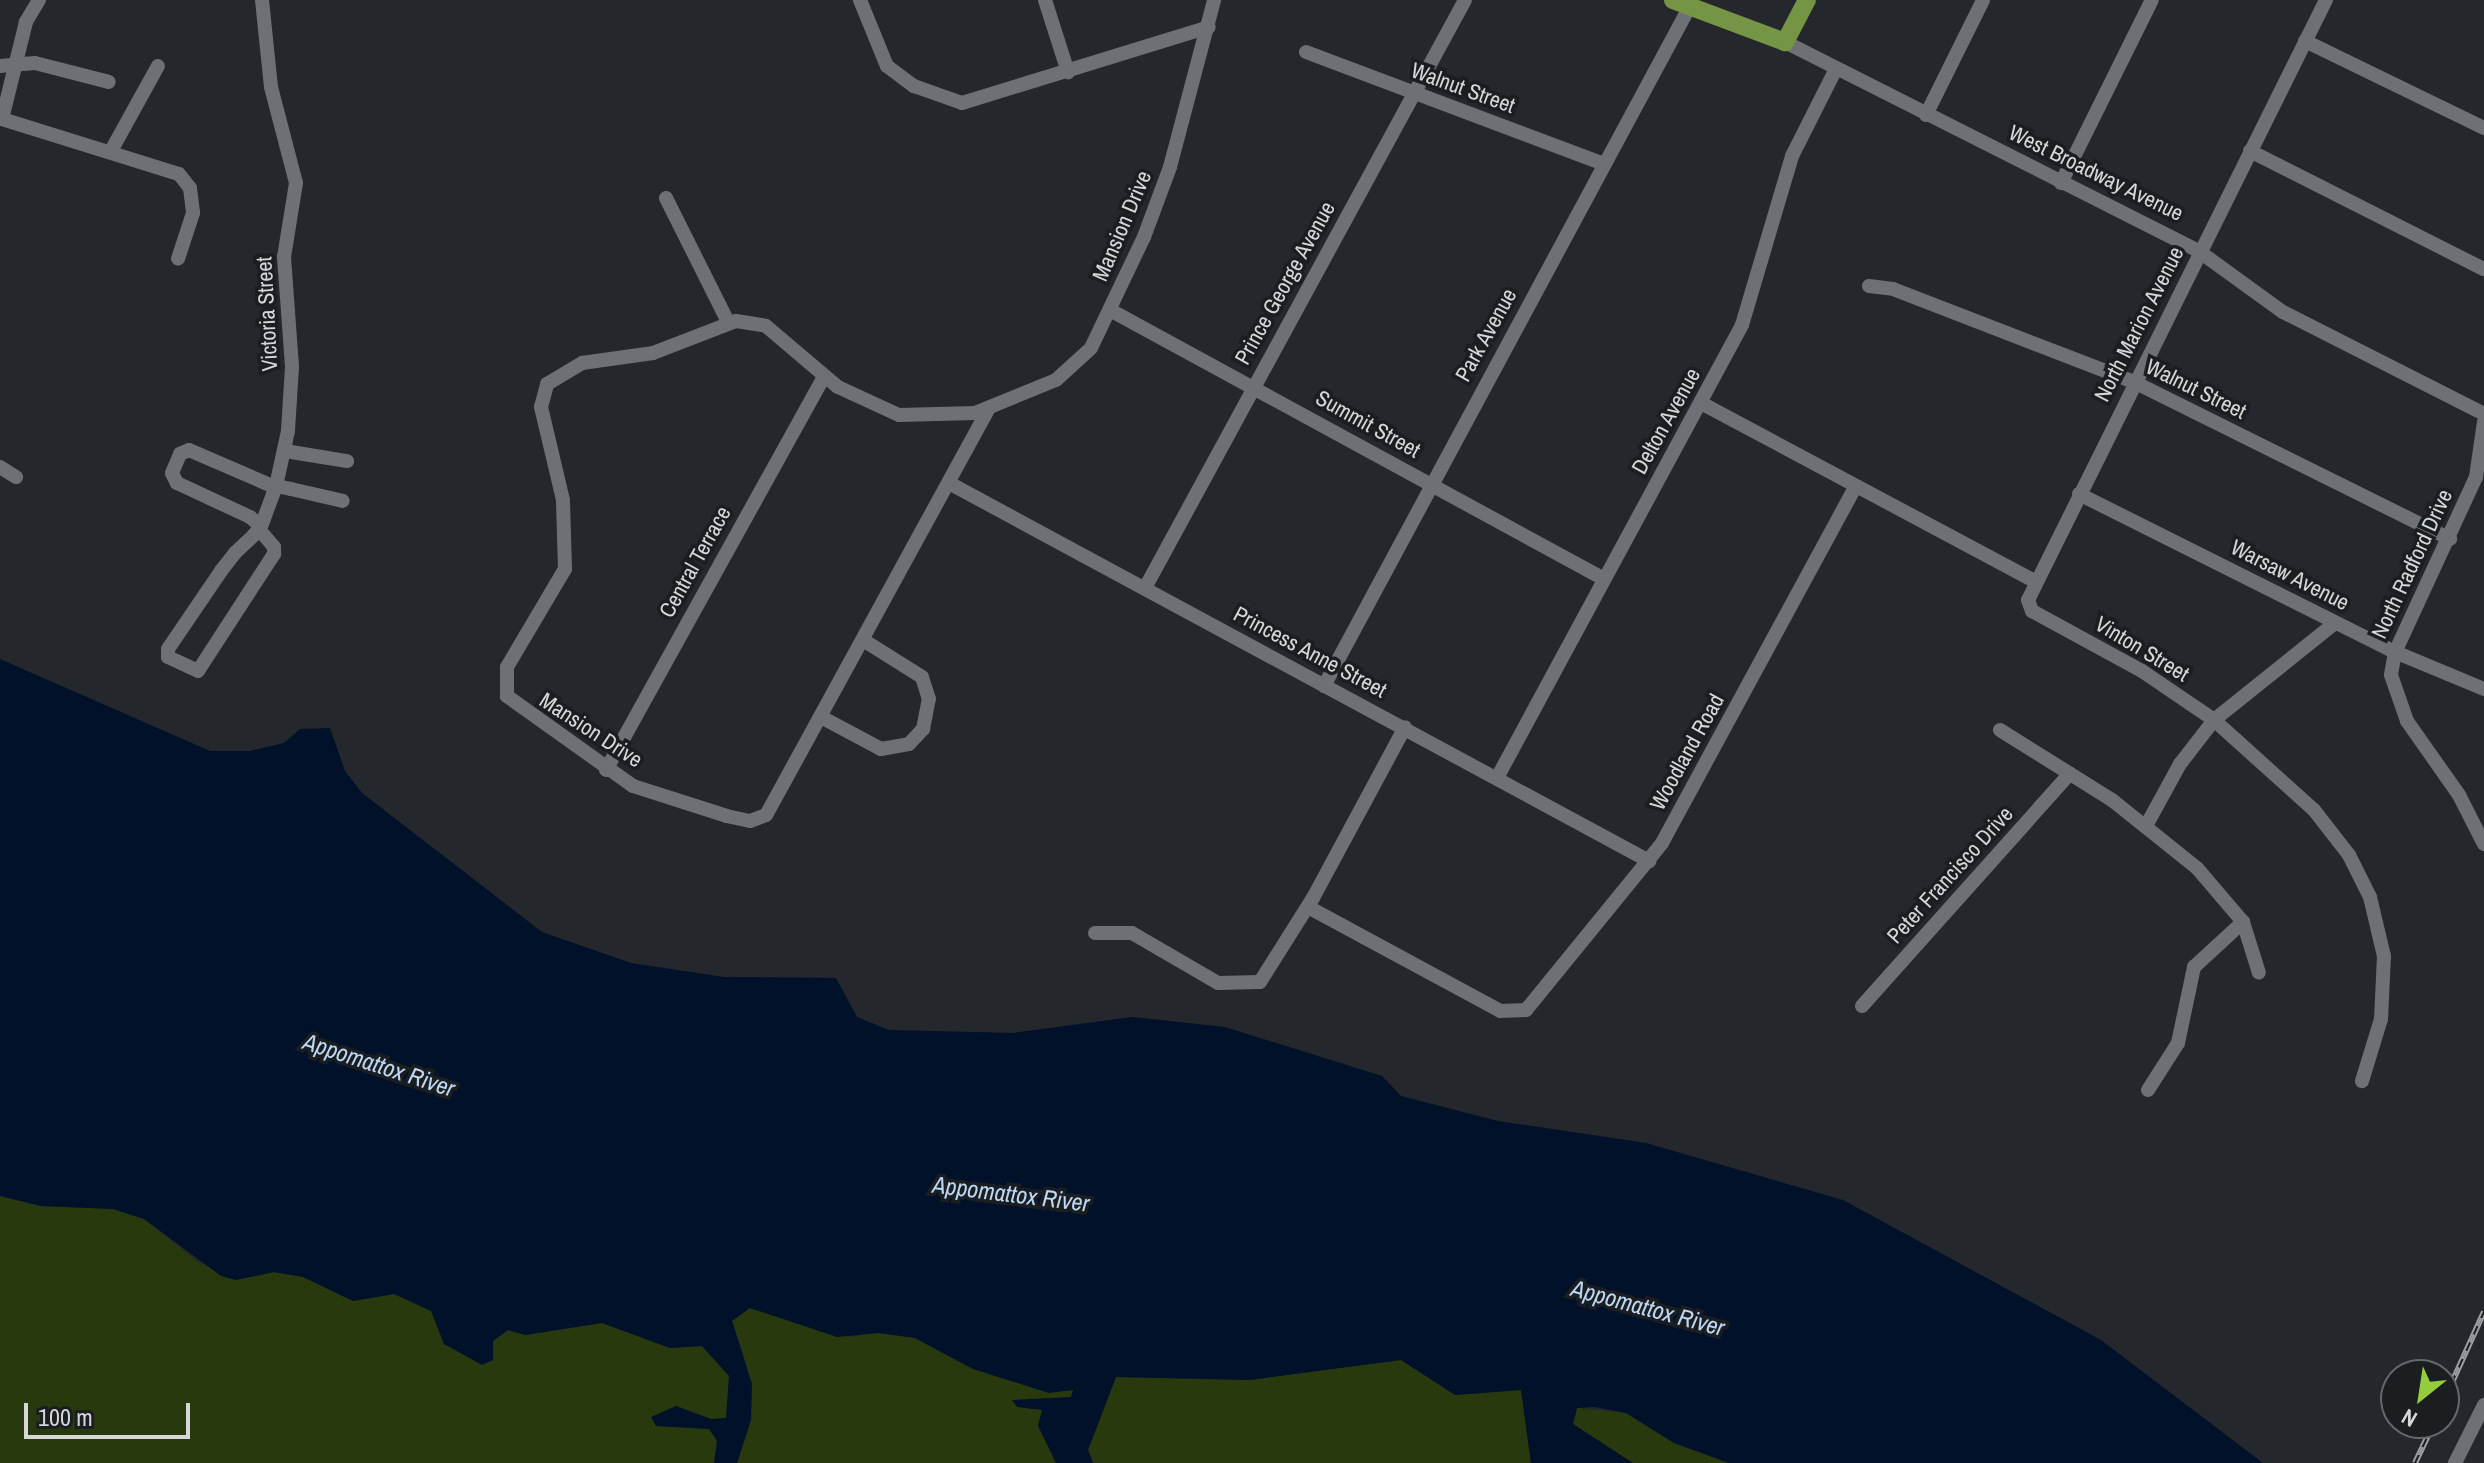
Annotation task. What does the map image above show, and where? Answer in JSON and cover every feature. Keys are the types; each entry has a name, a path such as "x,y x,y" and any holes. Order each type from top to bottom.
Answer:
{"main road":[{"path":"1785,42 1807,0"},
{"name":"West Broadway Avenue","path":"1682,3 1785,42"}],"street":[{"path":"39,0 7,66 1,114 5,122 171,168 185,180 192,223 178,259"},
{"name":"Victoria Street","path":"259,529 276,486 285,451 292,384 284,257 296,183 271,87 262,0"},
{"path":"860,0 887,66 946,101 962,103 1209,27"},
{"path":"1045,0 1068,72"},
{"name":"Mansion Drive","path":"989,408 770,810 759,819 700,809 606,770 522,712 504,685 507,667 565,569 563,500 541,398 554,376 582,363 653,353 728,322 766,326 824,376 899,415 948,417 989,408 1070,372 1110,310 1170,167 1214,0"},
{"name":"Prince George Avenue","path":"1145,588 1465,0"},
{"path":"1926,115 1983,0"},
{"path":"2061,183 2152,0"},
{"name":"North Marion Avenue","path":"2036,582 2323,1"},
{"name":"Park Avenue","path":"1324,686 1604,164 1682,3"},
{"path":"2305,41 2484,128"},
{"name":"West Broadway Avenue","path":"1785,42 2200,252 2283,312 2484,414"},
{"name":"Walnut Street","path":"1306,52 1604,164"},
{"path":"7,66 35,63 109,82"},
{"path":"111,151 158,66"},
{"name":"Delton Avenue","path":"1497,778 1701,403 1753,300 1792,156 1836,69"},
{"path":"2250,151 2484,269"},
{"path":"666,198 728,322"},
{"name":"Walnut Street","path":"1869,286 1893,289 2134,382 2450,539"},
{"name":"Summit Street","path":"1110,310 1604,579"},
{"name":"Central Terrace","path":"606,770 824,376"},
{"path":"1701,403 2036,582"},
{"name":"North Radford Drive","path":"2484,422 2480,463 2450,539 2395,652 2395,699 2484,844"},
{"path":"259,529 228,562 168,649 168,657 192,673 274,554 259,529 250,517 177,483 173,468 189,450 276,486 343,501"},
{"path":"285,451 347,461"},
{"path":"0,467 16,477"},
{"name":"Princess Anne Street","path":"949,483 1649,861"},
{"name":"Woodland Road","path":"1308,907 1500,1011 1519,1013 1649,861 1856,486"},
{"name":"Warsaw Avenue","path":"2079,494 2395,652 2484,689"},
{"name":"Vinton Street","path":"2036,582 2028,600 2032,611 2142,671 2214,720 2314,810 2349,855 2370,897 2384,975 2377,1038 2362,1081"},
{"path":"2146,826 2180,764 2214,720 2335,623"},
{"path":"821,717 881,749 909,744 923,729 929,699 922,677 863,640"},
{"path":"1095,933 1118,929 1218,983 1252,985 1267,976 1308,907 1405,727"},
{"path":"2000,730 2070,773 2146,826 2214,885 2243,922 2259,973"},
{"name":"Peter Francisco Drive","path":"1862,1006 2070,773"},
{"path":"2148,1090 2178,1043 2194,967 2243,922"},
{"path":"2455,1463 2484,1405"}],"green space":[{"path":"0,1196 41,1206 113,1209 144,1219 195,1260 236,1280 274,1272 303,1277 353,1301 394,1294 431,1310 444,1344 452,1347 493,1341 507,1330 525,1335 602,1323 670,1348 702,1346 729,1376 726,1418 711,1419 676,1406 657,1426 709,1429 717,1441 714,1463 0,1463"},
{"path":"749,1308 852,1337 878,1332 915,1338 973,1369 1074,1390 1071,1397 1014,1401 1042,1410 1039,1426 1056,1463 737,1463 751,1420 744,1356 732,1321"},
{"path":"1401,1360 1455,1395 1521,1390 1531,1463 1094,1463 1088,1450 1116,1377 1250,1380"},
{"path":"1577,1408 1626,1413 1674,1443 1729,1463 1633,1463 1580,1433 1573,1424"}],"water":[{"name":"Appomattox River","path":"0,659 210,751 250,751 284,743 300,729 330,728 345,771 362,793 542,932 631,963 724,977 836,978 857,1017 889,1030 1013,1033 1132,1017 1225,1027 1382,1076 1401,1096 1498,1121 1646,1143 1843,1200 2101,1340 2263,1463 1729,1463 1674,1443 1626,1413 1594,1407 1577,1408 1573,1424 1633,1463 1531,1463 1521,1390 1455,1395 1401,1360 1250,1380 1116,1377 1088,1450 1093,1463 1056,1463 1038,1426 1042,1410 1017,1407 1012,1400 1071,1397 1073,1390 1049,1393 973,1369 915,1338 878,1333 837,1337 750,1308 732,1321 752,1384 751,1420 737,1463 714,1463 717,1441 709,1429 656,1426 651,1417 676,1406 711,1419 726,1418 729,1376 702,1346 670,1348 602,1323 525,1335 508,1330 493,1341 493,1360 482,1365 444,1344 431,1311 394,1294 353,1301 303,1277 274,1272 236,1280 221,1276 144,1219 113,1209 41,1206 0,1196"}],"railway":[{"path":"2460,1365 2484,1312"},
{"path":"2415,1463 2426,1439"}]}
